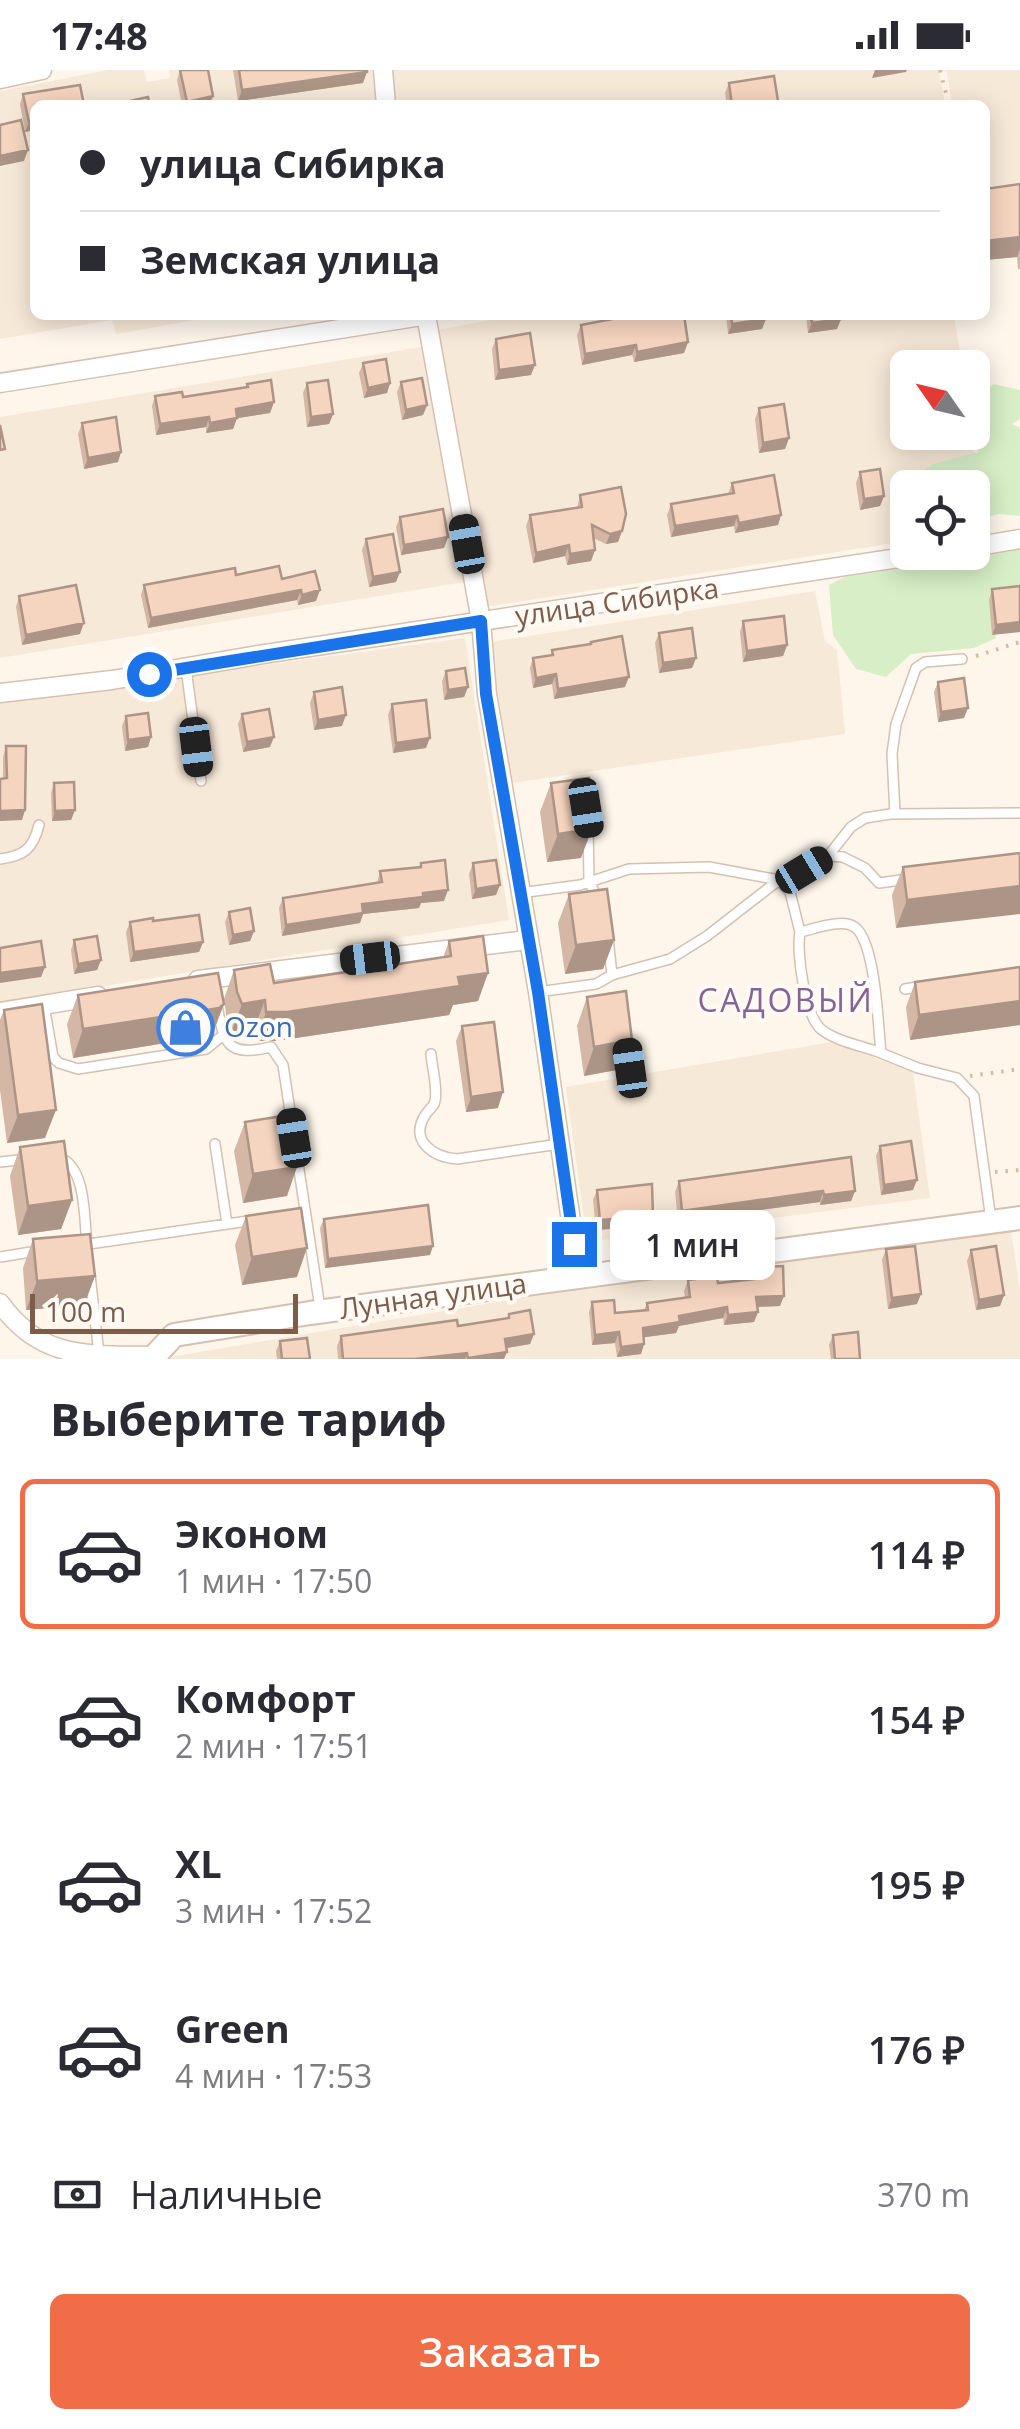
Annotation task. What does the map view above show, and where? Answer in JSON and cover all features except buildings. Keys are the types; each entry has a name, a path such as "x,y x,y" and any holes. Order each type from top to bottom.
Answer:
{"street":[{"path":"0,78 42,70"},
{"path":"383,70 386,100"},
{"path":"0,383 395,320"},
{"path":"427,320 481,621 486,694 538,992 579,1277"},
{"path":"990,544 1020,539"},
{"name":"улица Сибирка","path":"0,694 890,560"},
{"path":"175,984 528,940"},
{"path":"0,1012 119,993"},
{"name":"Лунная улица","path":"152,1357 174,1335 320,1311 1020,1218"},
{"path":"0,1302 13,1324 28,1338 61,1356 152,1357"}],"lane":[{"path":"895,814 892,754 896,724 916,668 925,662 962,659"},
{"path":"186,668 201,781"},
{"path":"586,808 589,882 605,916"},
{"path":"538,992 596,984 612,975 670,959 707,936 779,880 828,856 851,827 864,818 895,814 1020,813"},
{"path":"0,860 24,854 34,842 39,825"},
{"path":"828,856 844,857 865,868 879,883 914,878"},
{"path":"520,892 589,882 629,869 680,866 709,867 779,880 790,892 800,932 800,962 816,1024 824,1031 918,1068 957,1078 974,1096 991,1223"},
{"path":"800,932 849,924 864,936 871,960 881,1053"},
{"path":"608,932 612,975"},
{"path":"213,978 222,1036 232,1048 248,1052 270,1047 284,1065 320,1311"},
{"path":"905,989 944,983"},
{"path":"596,984 609,998"},
{"path":"44,1005 53,1057 78,1069 206,1049 222,1036"},
{"path":"625,1034 630,1068"},
{"path":"431,1054 436,1104 420,1126 420,1140 430,1151 441,1158 457,1159 562,1144"},
{"path":"216,1144 227,1224"},
{"path":"0,1162 65,1158 77,1173 87,1247"},
{"path":"286,1215 306,1212"},
{"path":"70,1247 266,1218"},
{"path":"0,1257 52,1249"},
{"path":"89,1267 100,1356"}],"path":[{"path":"940,70 948,100"},
{"path":"962,659 1000,651 1020,642"},
{"path":"957,1078 1020,1069"},
{"path":"985,1172 1020,1170"}],"shaded area":[{"path":"108,70 144,70 147,82 170,78 169,70 372,70 376,100 30,100 30,320 112,320 0,339 0,91"},
{"path":"386,70 939,70 944,100 389,100"},
{"path":"942,70 1020,70 1020,183 990,187 990,100 951,100 947,72"},
{"path":"112,320 195,320 116,334"},
{"path":"491,320 955,320 959,350 890,350 890,450 974,450 977,470 890,470 890,544 485,607 432,331"},
{"path":"421,347 465,582 0,658 0,417"},
{"path":"815,591 825,641 837,650 845,734 512,783 490,642"},
{"path":"465,638 509,920 0,1003 0,701"},
{"path":"832,1042 913,1072 930,1198 587,1242 566,1087"},
{"path":"1011,1231 1020,1291 1020,1359 158,1359 597,1285"}],"green space":[{"path":"994,384 1020,390 1020,419 1012,424 1020,428 1020,516 990,516 990,470 924,470 977,450 990,450 990,387"},
{"path":"1020,549 1020,590 993,617 996,638 974,648 911,654 886,677 856,669 833,635 829,585 845,577 890,570 990,570 990,554"}],"place":[{"name":"Ozon","path":"185,1027"}],"district":[{"name":"САДОВЫЙ","path":"786,1001"}],"route":[{"path":"149,674 481,621 486,694 538,992 574,1244"}]}
